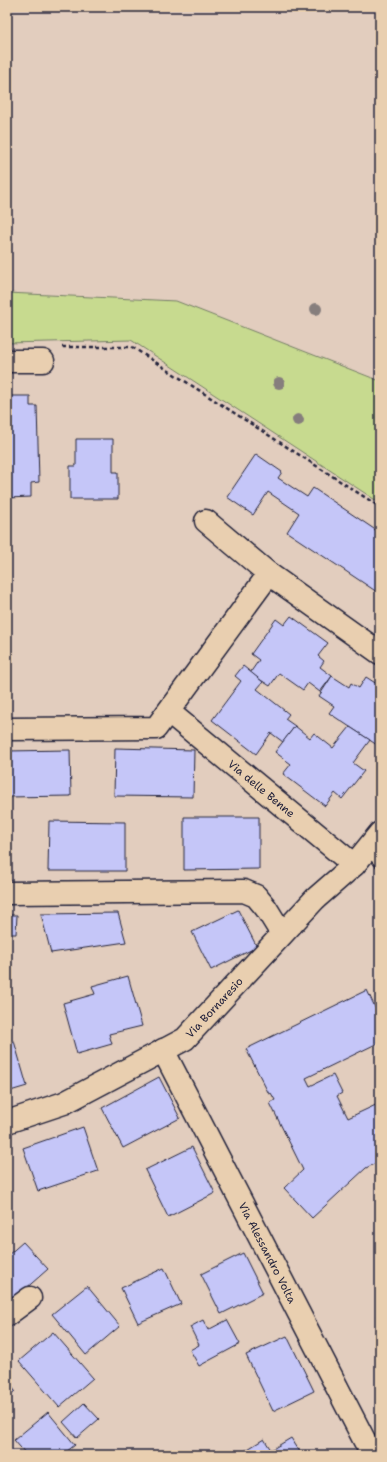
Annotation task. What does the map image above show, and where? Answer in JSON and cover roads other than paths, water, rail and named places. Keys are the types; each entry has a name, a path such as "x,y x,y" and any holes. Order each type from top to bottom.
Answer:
{"street":[{"path":"7,361 50,354"},
{"path":"206,521 269,574 380,653"},
{"path":"7,729 156,728 269,574"},
{"name":"Via delle Benne","path":"169,712 354,865"},
{"name":"Via Bornaresio","path":"7,1122 64,1102 185,1039 315,899 376,848"},
{"path":"7,893 244,891 256,896 266,908 282,934"},
{"name":"Via Alessandro Volta","path":"163,1050 372,1455"},
{"path":"7,1315 30,1298"}]}
